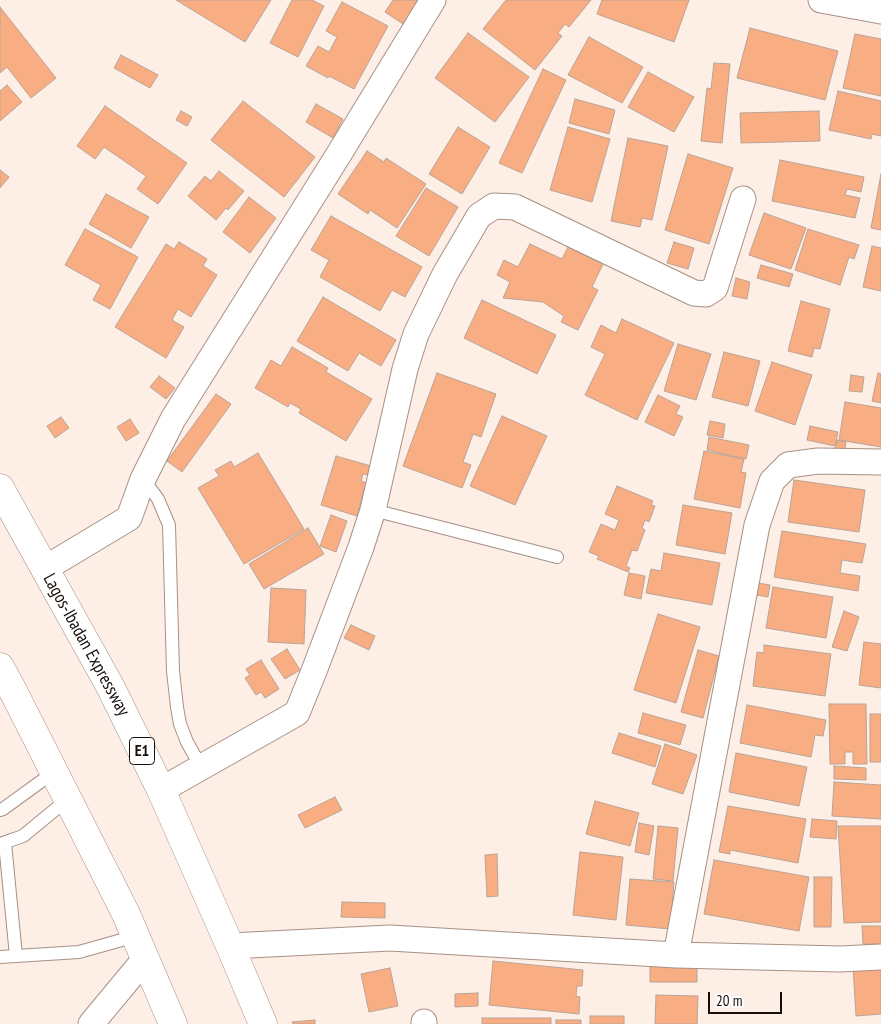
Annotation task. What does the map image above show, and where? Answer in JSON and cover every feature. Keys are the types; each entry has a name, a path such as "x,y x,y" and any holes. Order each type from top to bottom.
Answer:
{"highway":[{"name":"Lagos-Ibadan Expressway","path":"0,488 111,688 161,790 263,1024"},
{"path":"0,667 68,799 140,948 173,1024"}],"street":[{"path":"44,569 129,518 143,479 173,420 433,0"},
{"path":"821,0 881,11"},
{"path":"161,790 297,713 358,556 373,510 405,369 416,334 445,274 479,216 494,206 515,207 694,294 706,294 716,288 743,199"},
{"path":"676,955 757,525 772,481 788,465 818,462 881,462"},
{"path":"230,946 390,938 676,955 840,959 881,957"},
{"path":"92,1024 140,948"}],"lane":[{"path":"143,479 158,499 168,525 173,671 177,707 180,724 187,742 202,767"},
{"path":"373,510 557,557"},
{"path":"0,810 54,772"},
{"path":"16,956 2,844 23,836 68,799"},
{"path":"0,957 140,948"}],"building":[{"path":"176,0 271,0 245,42"},
{"path":"292,0 312,0 324,6 298,57 270,43"},
{"path":"393,0 420,0 403,24 385,12"},
{"path":"506,0 591,0 569,27 565,24 558,33 562,36 535,70 483,29"},
{"path":"602,0 689,0 674,42 597,14"},
{"path":"342,2 388,26 354,89 306,66 318,46 329,52 337,37 326,31"},
{"path":"0,7 56,78 31,98 7,67 0,73"},
{"path":"750,28 838,51 825,100 737,78"},
{"path":"468,33 529,77 495,122 435,78"},
{"path":"855,34 881,39 881,96 843,88"},
{"path":"589,37 643,67 622,103 568,75"},
{"path":"121,55 158,75 150,88 114,68"},
{"path":"714,63 730,64 722,143 701,141 707,88 711,89"},
{"path":"543,69 566,80 522,173 499,163"},
{"path":"648,72 694,97 674,132 628,107"},
{"path":"7,85 22,102 0,121 0,91"},
{"path":"838,91 881,101 881,136 872,134 871,139 829,130"},
{"path":"575,99 615,110 609,134 569,123"},
{"path":"243,101 315,157 284,197 211,140"},
{"path":"316,104 343,119 333,138 306,122"},
{"path":"105,106 187,163 158,204 137,189 146,176 104,147 95,159 77,146"},
{"path":"181,111 192,117 187,126 176,120"},
{"path":"819,111 820,141 741,143 740,113"},
{"path":"458,127 490,147 462,194 429,174"},
{"path":"568,127 610,139 592,202 550,190"},
{"path":"628,138 668,146 652,220 642,218 640,227 611,221"},
{"path":"367,151 384,162 386,158 426,184 397,228 370,210 368,214 338,194"},
{"path":"688,154 733,168 709,244 665,230"},
{"path":"780,160 864,177 861,192 847,189 845,195 860,198 855,218 772,201"},
{"path":"0,170 9,177 0,188"},
{"path":"219,171 244,191 228,210 226,208 216,220 188,196 205,176 211,181"},
{"path":"881,174 881,230 871,228"},
{"path":"426,188 458,207 429,256 396,236"},
{"path":"106,194 149,217 131,248 89,224"},
{"path":"249,197 276,218 250,253 223,232"},
{"path":"764,213 806,228 791,269 749,255"},
{"path":"331,216 422,267 405,297 392,290 380,311 320,277 329,260 311,250"},
{"path":"85,229 138,257 110,309 93,300 101,285 65,265"},
{"path":"808,229 859,245 854,259 849,257 840,285 795,270"},
{"path":"179,242 207,259 203,266 217,275 191,317 178,309 172,320 184,327 166,358 115,327 166,244 174,249"},
{"path":"674,242 694,248 688,269 667,263"},
{"path":"530,244 562,259 568,247 603,264 592,287 598,290 578,330 561,322 564,316 543,302 503,298 510,282 497,275 504,260 518,267"},
{"path":"872,246 881,248 881,291 863,287"},
{"path":"761,265 793,274 789,287 757,278"},
{"path":"736,278 750,282 747,299 732,296"},
{"path":"323,297 396,340 381,366 359,353 348,371 297,341"},
{"path":"482,300 556,335 537,374 464,338"},
{"path":"801,301 830,309 820,349 814,348 812,357 788,351"},
{"path":"622,319 674,343 637,420 585,395 605,354 591,347 601,325 616,333"},
{"path":"678,344 711,354 696,400 664,391"},
{"path":"292,347 328,368 326,372 372,399 346,441 299,413 301,409 290,403 288,407 255,388 271,360 281,366"},
{"path":"724,352 760,361 748,406 712,397"},
{"path":"772,362 812,375 795,425 755,411"},
{"path":"437,373 496,394 481,437 473,434 463,462 471,465 462,488 403,466"},
{"path":"878,373 881,374 881,403 872,401"},
{"path":"851,375 864,377 862,392 849,391"},
{"path":"159,376 175,388 166,399 150,387"},
{"path":"216,394 231,404 182,472 167,461"},
{"path":"658,395 680,406 676,414 683,417 674,436 645,422"},
{"path":"845,402 881,408 881,447 839,440"},
{"path":"502,416 547,436 515,505 470,486"},
{"path":"61,417 69,428 55,438 47,426"},
{"path":"130,419 139,433 126,441 117,427"},
{"path":"710,421 725,424 723,438 707,435"},
{"path":"810,426 838,432 835,446 807,440"},
{"path":"709,437 749,445 746,459 707,450"},
{"path":"837,440 846,442 844,455 834,453"},
{"path":"704,451 744,459 741,472 746,473 740,508 694,499"},
{"path":"258,453 304,529 244,564 198,488 219,476 215,470 231,461 234,467"},
{"path":"336,456 371,466 368,475 363,474 361,481 366,483 357,516 321,505"},
{"path":"794,480 865,490 859,532 788,522"},
{"path":"617,486 653,501 651,505 655,506 649,522 645,520 642,528 645,530 637,551 632,550 626,566 630,568 628,572 597,559 599,556 589,552 601,524 615,530 619,520 605,514"},
{"path":"683,505 732,513 725,554 676,545"},
{"path":"331,515 347,521 336,552 320,546"},
{"path":"308,528 324,554 264,589 249,564"},
{"path":"782,531 866,544 862,563 842,560 840,573 860,576 858,591 774,577"},
{"path":"664,553 720,563 712,605 646,593 651,569 661,571"},
{"path":"629,573 645,576 641,599 624,595"},
{"path":"758,583 770,585 768,597 756,595"},
{"path":"773,587 833,597 826,638 766,628"},
{"path":"271,588 306,590 304,644 268,642"},
{"path":"844,611 859,617 847,651 832,647"},
{"path":"658,614 700,627 676,703 634,690"},
{"path":"351,625 375,636 369,650 344,638"},
{"path":"864,642 881,644 881,688 859,685"},
{"path":"764,645 831,654 825,696 753,686 757,652 764,653"},
{"path":"287,649 300,670 285,679 271,659"},
{"path":"698,650 719,656 703,718 681,712"},
{"path":"261,660 279,689 265,698 261,692 256,695 245,678 250,675 246,669"},
{"path":"829,704 866,704 867,764 853,764 853,752 845,752 845,764 830,764"},
{"path":"747,705 826,720 823,736 815,735 811,757 740,743"},
{"path":"643,713 686,725 680,745 638,733"},
{"path":"870,714 881,714 881,762 870,762"},
{"path":"619,733 661,746 655,767 612,753"},
{"path":"665,744 697,755 683,794 652,784"},
{"path":"736,753 807,767 799,806 729,792"},
{"path":"834,766 866,768 866,780 834,779"},
{"path":"834,782 881,785 881,819 832,816"},
{"path":"335,797 342,810 305,828 298,815"},
{"path":"595,801 639,813 630,846 586,834"},
{"path":"728,806 806,819 798,863 730,850 730,854 719,852"},
{"path":"812,819 837,821 836,839 810,837"},
{"path":"639,823 654,826 649,855 635,852"},
{"path":"658,826 678,828 673,881 653,879"},
{"path":"838,826 881,826 881,922 844,923"},
{"path":"580,852 623,857 616,920 573,915"},
{"path":"497,854 498,896 487,897 485,855"},
{"path":"714,860 809,877 799,931 704,914"},
{"path":"814,877 832,877 831,927 814,927"},
{"path":"630,879 674,882 670,929 626,925"},
{"path":"342,902 385,903 385,918 341,917"},
{"path":"862,926 881,926 881,944 863,944"},
{"path":"493,961 583,970 582,986 577,986 576,996 580,997 579,1014 489,1005"},
{"path":"650,963 697,964 697,982 650,982"},
{"path":"881,964 881,1014 856,1016 853,966"},
{"path":"390,968 398,1006 369,1012 361,974"},
{"path":"478,993 478,1006 455,1007 455,994"},
{"path":"656,995 698,996 697,1024 655,1024"},
{"path":"590,1016 624,1016 624,1024 590,1024"},
{"path":"482,1018 551,1018 551,1024 482,1024"},
{"path":"315,1020 315,1024 293,1024 292,1022"},
{"path":"556,1020 581,1020 581,1024 556,1024"}]}
